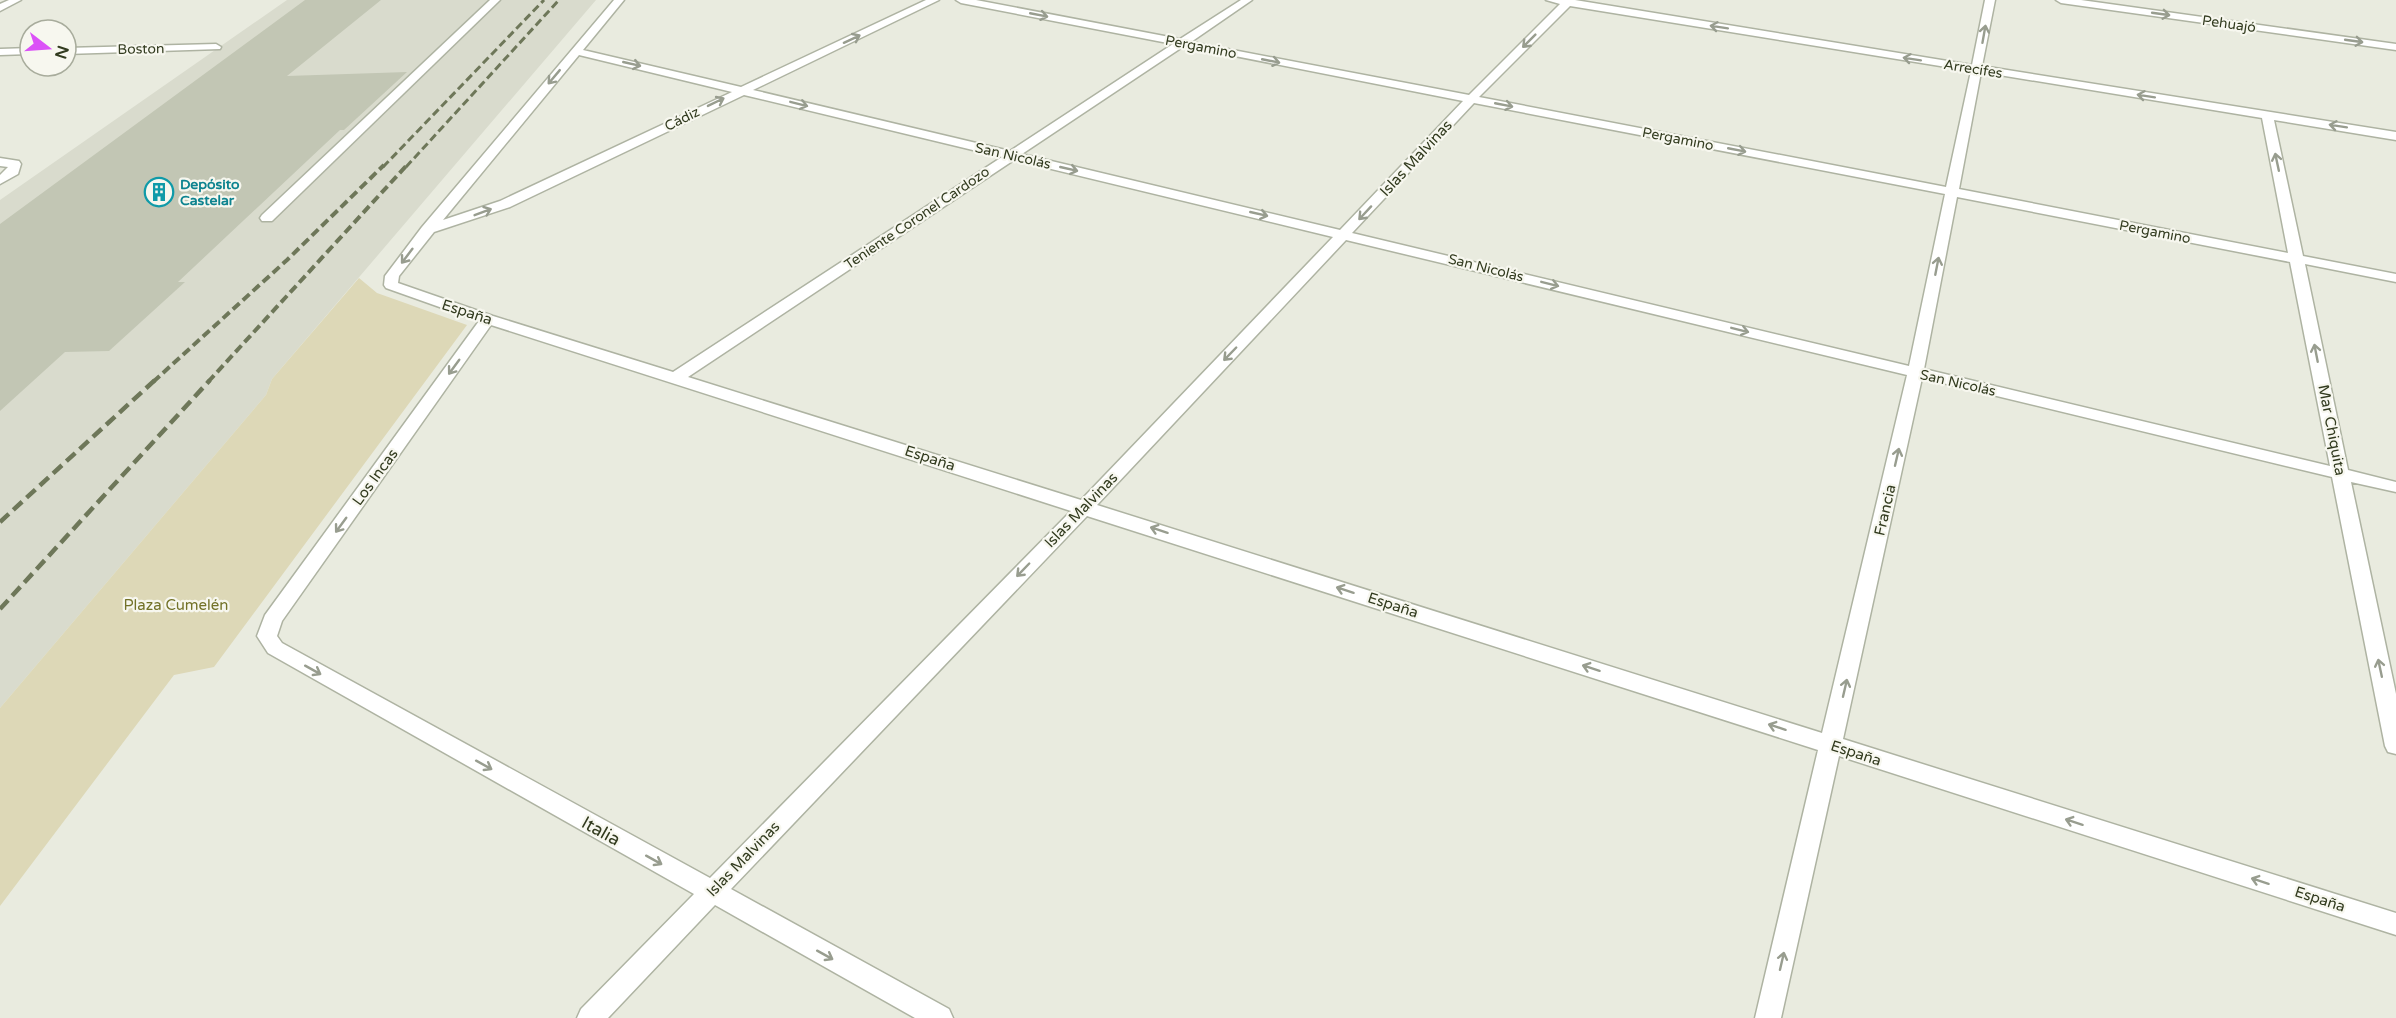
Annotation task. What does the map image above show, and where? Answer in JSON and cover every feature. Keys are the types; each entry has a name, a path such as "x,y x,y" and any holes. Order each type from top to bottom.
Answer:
{"street":[{"path":"0,9 16,0"},
{"path":"267,218 495,0"},
{"path":"427,230 619,0"},
{"name":"Cádiz","path":"427,230 505,204 934,0"},
{"name":"Pergamino","path":"961,0 2396,278"},
{"name":"Teniente Coronel Cardozo","path":"678,377 1247,0"},
{"name":"Francia","path":"1768,1018 1916,372 1990,0"},
{"name":"Pehuajó","path":"2061,0 2396,47"},
{"name":"Arrecifes","path":"1563,1 2396,136"},
{"name":"Islas Malvinas","path":"590,1018 1084,507 1563,1"},
{"name":"Boston","path":"78,51 216,47"},
{"path":"0,52 18,51"},
{"name":"San Nicolás","path":"575,51 2396,487"},
{"name":"Mar Chiquita","path":"2268,115 2396,746"},
{"path":"0,162 15,165 14,171 0,180"},
{"name":"España","path":"427,230 392,276 391,285 488,319 678,377 2396,924"},
{"name":"Los Incas","path":"267,636 272,621 488,319"},
{"name":"Italia","path":"267,636 275,648 940,1018"}],"shaded area":[{"path":"287,0 596,0 272,379 266,395 0,708 0,200"}],"green space":[{"name":"Plaza Cumelén","path":"359,278 377,293 467,325 214,667 174,675 0,906 0,708 266,395 272,379"}],"building":[{"name":"Depósito Castelar","path":"305,0 381,0 287,76 407,72 344,130 340,130 178,282 185,282 109,351 65,352 0,411 0,224"}],"railway":[{"path":"383,167 544,0"},
{"path":"406,167 559,0"},
{"path":"153,382 287,260 384,165"},
{"path":"208,382 407,165"},
{"path":"0,522 155,380"},
{"path":"0,609 210,380"}],"place":[{"name":"Depósito Castelar","path":"159,192"}]}
